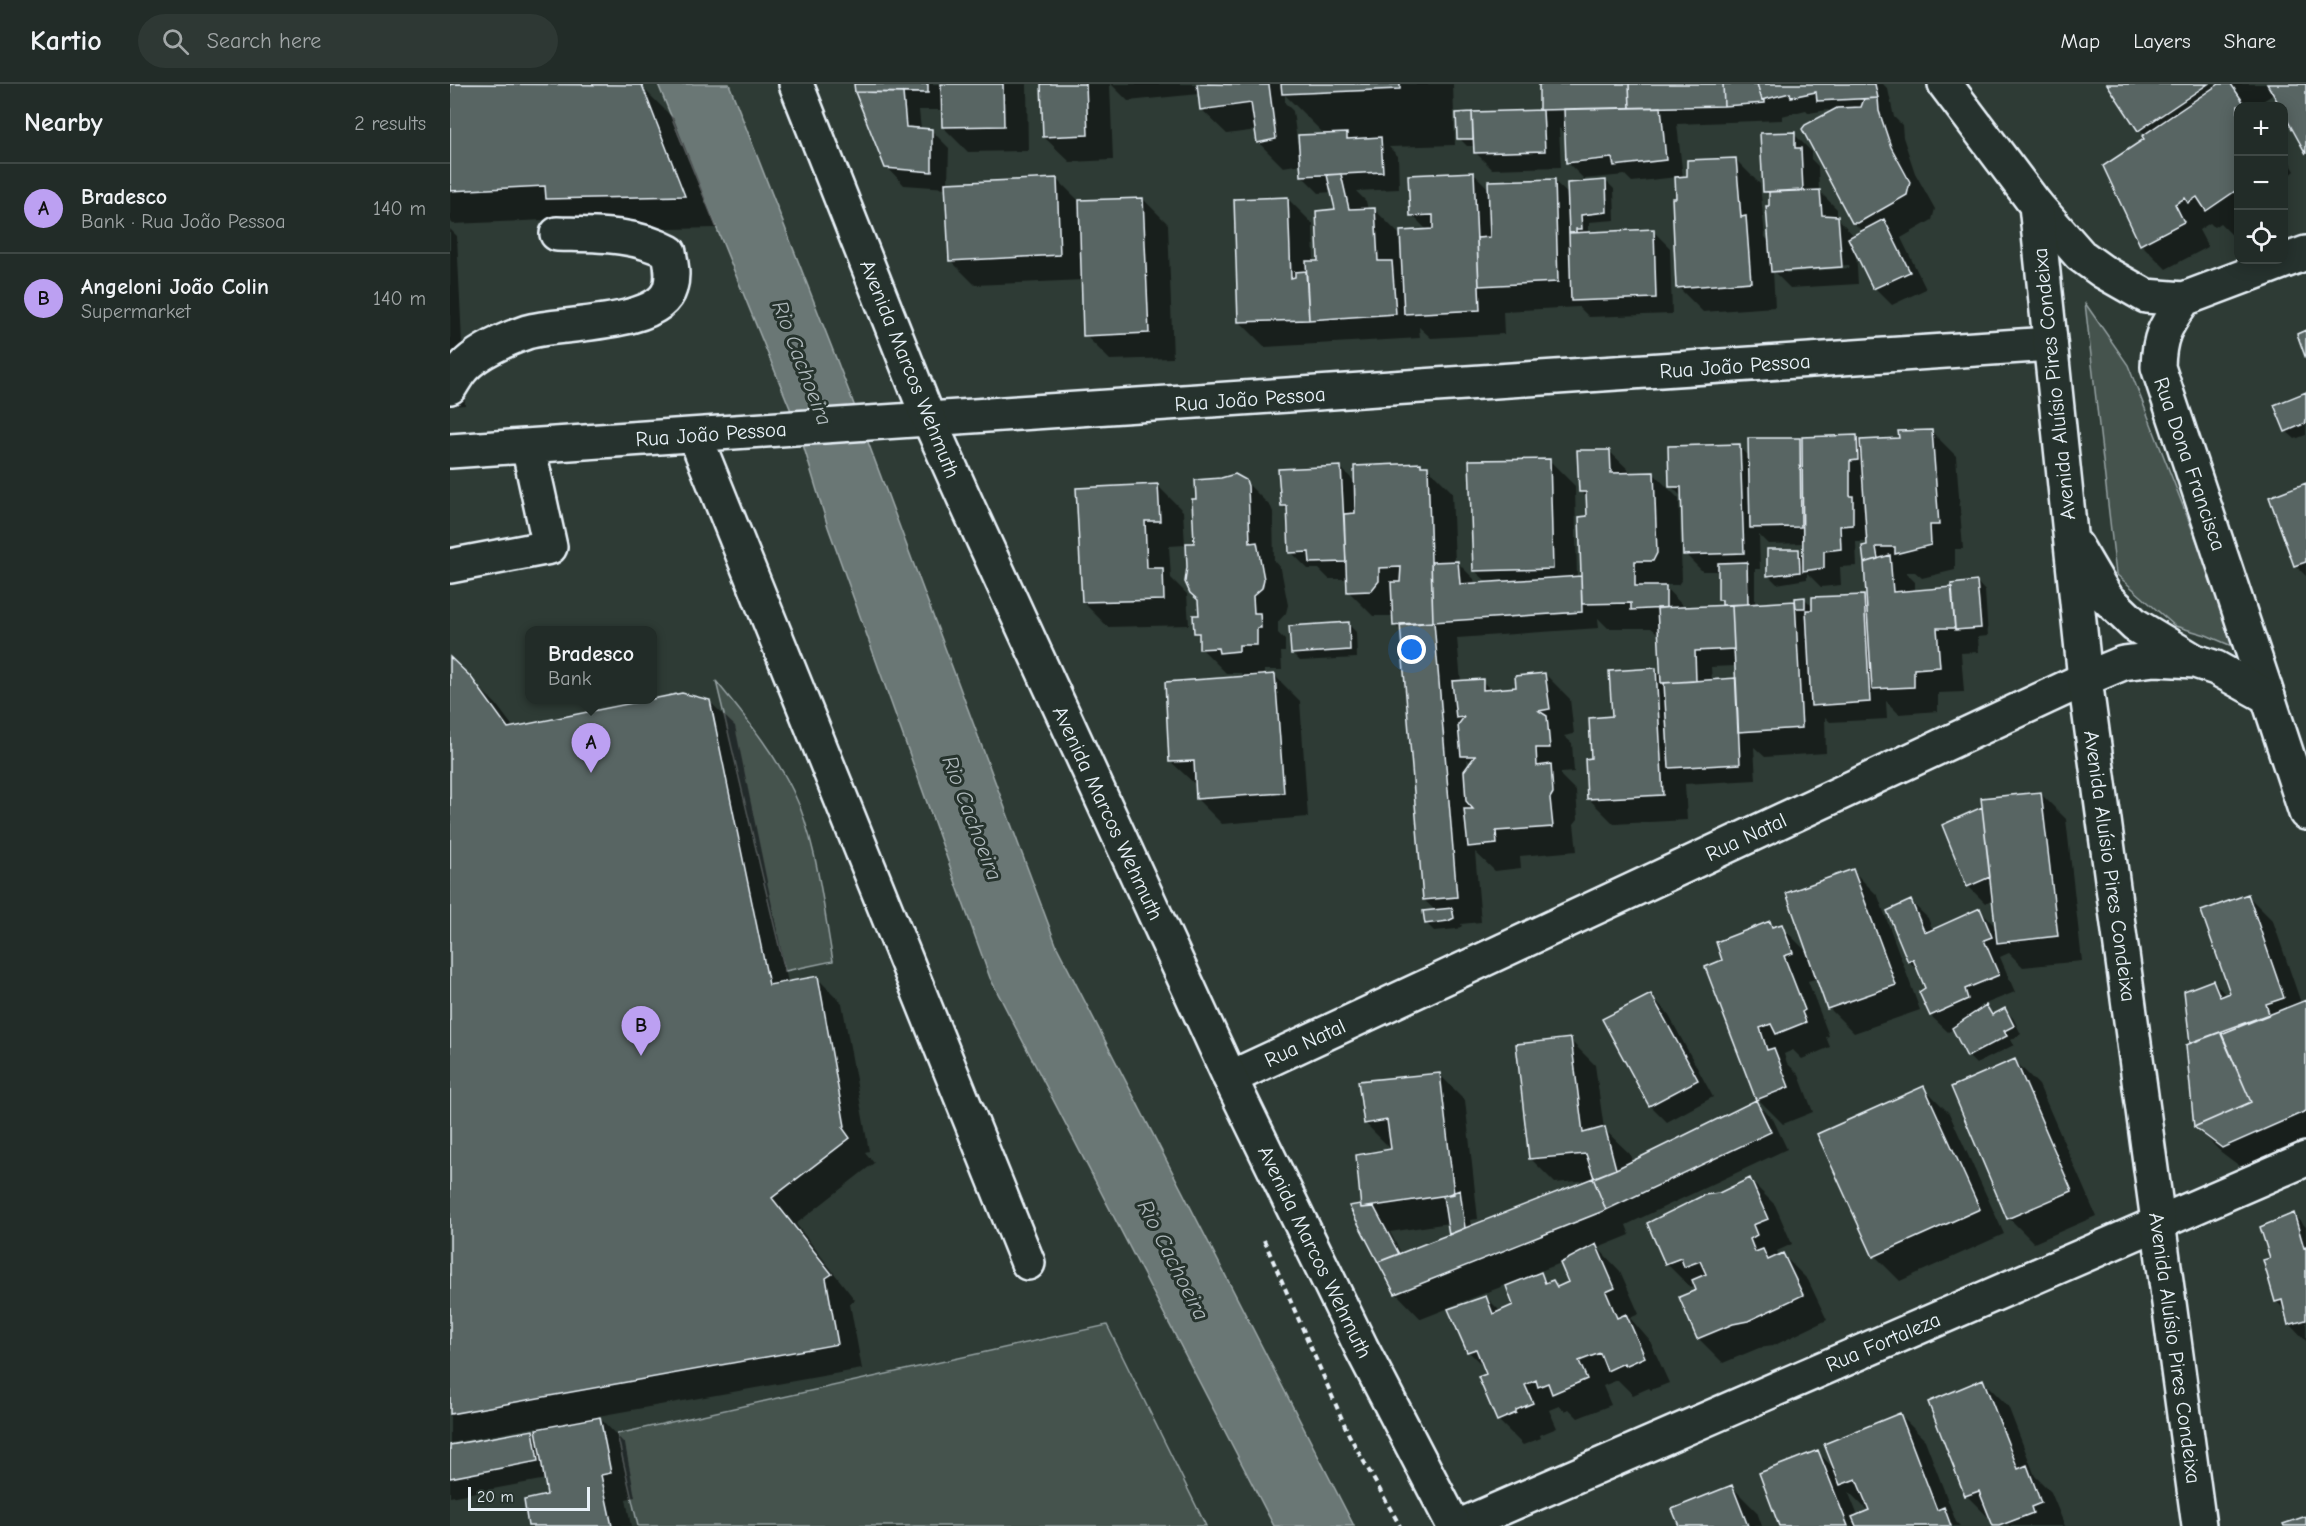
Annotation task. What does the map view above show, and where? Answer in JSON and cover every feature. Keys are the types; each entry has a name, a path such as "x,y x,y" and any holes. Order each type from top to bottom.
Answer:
{"street":[{"name":"Avenida Marcos Wehmuth","path":"796,84 929,420 1230,1078 1361,1347 1454,1526"},
{"path":"1946,84 2036,205 2080,255 2102,272 2146,296 2184,299 2306,252"},
{"name":"Avenida Aluísio Pires Condeixa","path":"2036,205 2085,679 2199,1526"},
{"path":"450,387 463,367 496,344 528,332 633,316 659,305 670,290 673,272 669,252 651,243 616,235 557,234"},
{"name":"Rua Dona Francisca","path":"2184,299 2158,344 2158,367 2306,813"},
{"name":"Rua João Pessoa","path":"450,451 2050,344"},
{"path":"695,436 1028,1263"},
{"path":"450,566 550,548 528,446"},
{"path":"2070,535 2106,597 2135,625 2195,661"},
{"name":"Rua Natal","path":"1230,1078 2123,663 2155,659 2195,661 2216,668 2268,697"},
{"name":"Rua Fortaleza","path":"1460,1526 2306,1159"}],"shaded area":[{"path":"2085,303 2128,365 2239,649 2206,635 2175,626 2116,574"},
{"path":"716,681 776,761 801,810 814,852 833,961 785,971"},
{"path":"1107,1325 1206,1526 638,1526 617,1434"}],"water":[{"name":"Rio Cachoeira","path":"658,84 729,84 850,394 1057,947 1354,1526 1274,1526 990,978 828,527 798,428"}],"building":[{"path":"450,84 642,85 685,196 546,199 545,186 450,191"},
{"path":"854,84 928,84 928,93 855,92"},
{"path":"941,84 1003,84 1004,126 942,127"},
{"path":"1041,84 1086,84 1088,135 1043,137"},
{"path":"1197,84 1269,85 1276,139 1257,143 1251,103 1200,110"},
{"path":"1281,84 1400,84 1400,89 1282,94"},
{"path":"1539,84 1629,84 1630,108 1539,110"},
{"path":"1629,84 1723,84 1724,106 1630,108"},
{"path":"1723,84 1757,84 1765,103 1724,106"},
{"path":"1757,84 1875,84 1878,98 1817,101 1816,92 1791,97 1790,93 1762,100"},
{"path":"2107,84 2208,84 2138,131"},
{"path":"2219,84 2231,84 2243,102 2234,102 2234,192 2206,211 2197,197 2188,203 2185,198 2175,204 2184,222 2140,245 2103,166 2144,139 2142,136"},
{"path":"2267,84 2306,84 2306,154 2288,121 2288,102 2278,102"},
{"path":"855,92 903,93 906,127 932,129 932,172 885,168"},
{"path":"1878,98 1879,111 1891,147 1910,182 1907,195 1858,223 1852,223 1802,129 1805,125 1837,108 1861,107 1864,99"},
{"path":"1661,107 1666,160 1614,166 1612,158 1566,163 1564,109"},
{"path":"1543,110 1545,151 1474,153 1472,112"},
{"path":"1472,112 1473,139 1457,139 1456,113"},
{"path":"1795,132 1795,148 1801,148 1803,190 1763,192 1760,133"},
{"path":"1347,133 1347,139 1381,137 1383,172 1301,176 1298,135"},
{"path":"1736,158 1741,217 1746,216 1751,282 1676,288 1672,198 1676,198 1675,177 1687,176 1687,160"},
{"path":"1474,172 1480,310 1404,314 1400,231 1433,229 1433,215 1410,216 1408,175"},
{"path":"1341,174 1349,209 1375,208 1378,261 1392,261 1396,314 1309,320 1306,261 1318,261 1316,211 1335,209 1327,175"},
{"path":"1057,178 1060,255 949,261 945,183"},
{"path":"1555,179 1558,282 1479,286 1477,238 1490,237 1488,181"},
{"path":"1606,180 1607,212 1581,215 1582,229 1576,229 1576,233 1569,233 1567,183"},
{"path":"1820,190 1822,215 1838,216 1842,267 1771,272 1766,206 1769,206 1769,192"},
{"path":"1288,197 1291,278 1295,277 1295,272 1306,271 1309,320 1238,322 1234,199"},
{"path":"1143,198 1149,333 1083,336 1079,200"},
{"path":"1884,219 1910,272 1873,289 1848,238"},
{"path":"1654,229 1656,298 1571,301 1569,233"},
{"path":"2306,330 2306,359 2297,334"},
{"path":"2306,392 2306,423 2285,432 2274,405"},
{"path":"1932,430 1939,525 1930,525 1931,545 1895,554 1895,547 1876,547 1878,559 1864,563 1862,546 1867,545 1860,440 1899,438 1898,431"},
{"path":"1857,435 1858,460 1850,461 1853,525 1840,526 1841,549 1824,551 1824,568 1803,571 1802,437"},
{"path":"1748,438 1800,438 1801,527 1750,528"},
{"path":"1740,444 1744,553 1683,555 1681,487 1669,487 1668,446"},
{"path":"1577,450 1610,450 1611,473 1654,472 1657,553 1653,561 1635,561 1635,586 1666,586 1666,608 1631,610 1631,603 1582,604 1579,517 1587,516 1586,492 1579,492"},
{"path":"1550,459 1553,569 1473,571 1469,460"},
{"path":"1421,463 1421,466 1428,466 1433,622 1393,626 1391,582 1400,582 1401,567 1379,568 1379,581 1371,591 1347,592 1344,514 1355,513 1354,466"},
{"path":"1341,466 1346,562 1310,563 1309,552 1289,553 1287,506 1281,506 1278,469"},
{"path":"1235,474 1246,480 1248,486 1250,543 1257,542 1264,579 1262,588 1253,596 1254,613 1260,613 1261,628 1257,628 1257,645 1239,645 1239,651 1219,653 1218,648 1199,649 1199,633 1194,633 1193,615 1199,615 1198,600 1190,593 1185,582 1186,543 1194,543 1192,499 1196,499 1195,480 1221,478"},
{"path":"2306,483 2306,562 2294,566 2269,497"},
{"path":"1158,484 1160,521 1145,521 1147,568 1163,568 1164,600 1082,602 1076,488"},
{"path":"1767,549 1799,549 1800,572 1767,576"},
{"path":"1890,555 1893,592 1952,587 1955,628 1937,628 1940,667 1914,669 1914,687 1872,689 1864,563"},
{"path":"1458,561 1460,584 1581,576 1582,612 1433,622 1431,562"},
{"path":"1747,562 1748,604 1722,605 1722,600 1718,600 1718,563"},
{"path":"1977,581 1981,628 1955,630 1951,584"},
{"path":"1864,595 1870,702 1811,706 1806,610 1812,610 1812,597"},
{"path":"1805,597 1805,608 1796,608 1795,598"},
{"path":"1795,601 1802,728 1738,732 1732,605"},
{"path":"1732,605 1734,649 1695,651 1696,681 1661,683 1657,608"},
{"path":"1349,622 1350,650 1291,654 1289,626"},
{"path":"1434,622 1457,897 1423,900 1400,624"},
{"path":"450,657 471,677 508,728 627,704 657,704 657,698 682,693 710,700 769,985 818,976 845,1126 842,1127 850,1138 772,1198 832,1274 826,1278 838,1344 450,1414"},
{"path":"1656,668 1663,795 1587,799 1585,759 1591,758 1589,718 1612,716 1609,671"},
{"path":"1545,673 1550,709 1539,711 1547,716 1550,748 1536,748 1537,766 1551,764 1553,793 1550,798 1553,827 1496,831 1497,844 1468,847 1464,809 1473,809 1466,801 1464,771 1475,756 1461,756 1458,725 1464,717 1456,718 1452,681 1483,679 1483,690 1516,687 1515,676"},
{"path":"1275,674 1284,793 1196,799 1194,761 1169,762 1165,682"},
{"path":"1736,678 1740,764 1669,768 1664,683"},
{"path":"2041,792 2058,936 1997,943 1981,798"},
{"path":"1982,807 1990,877 1967,887 1942,825"},
{"path":"1853,869 1896,985 1827,1009 1786,893"},
{"path":"2248,894 2284,998 2266,1004 2269,1014 2190,1043 2184,991 2213,980 2220,997 2230,993 2201,911"},
{"path":"1911,900 1924,931 1927,932 1980,908 1992,937 1984,940 1999,975 1965,989 1968,999 1930,1016 1919,992 1925,988 1913,959 1908,962 1887,911"},
{"path":"1452,908 1454,918 1425,924 1423,911"},
{"path":"1770,921 1772,927 1782,924 1793,953 1784,956 1805,1010 1802,1012 1806,1022 1776,1034 1771,1024 1760,1028 1767,1050 1774,1048 1789,1087 1756,1100 1705,967 1722,960 1716,942"},
{"path":"1651,994 1698,1080 1649,1106 1602,1019"},
{"path":"2306,1000 2306,1111 2222,1148 2194,1127 2251,1102 2221,1034"},
{"path":"1986,1005 1992,1015 2005,1008 2014,1026 2004,1031 2007,1036 1967,1057 1952,1028"},
{"path":"2221,1032 2251,1102 2194,1127 2186,1045"},
{"path":"1571,1038 1583,1133 1605,1127 1616,1169 1594,1178 1586,1154 1529,1159 1516,1044"},
{"path":"2015,1059 2072,1191 2007,1219 1951,1087"},
{"path":"1440,1073 1454,1194 1361,1208 1356,1155 1391,1149 1387,1120 1364,1124 1358,1081"},
{"path":"1924,1086 1980,1209 1873,1257 1817,1134"},
{"path":"1756,1100 1771,1132 1606,1210 1593,1178 1616,1169"},
{"path":"1593,1178 1606,1210 1395,1294 1378,1262"},
{"path":"1750,1178 1768,1219 1753,1225 1757,1235 1750,1239 1755,1252 1763,1249 1768,1260 1783,1253 1803,1295 1748,1321 1733,1324 1697,1339 1679,1297 1696,1290 1692,1280 1706,1274 1700,1261 1684,1267 1681,1258 1665,1264 1647,1223 1704,1195 1719,1193"},
{"path":"1460,1190 1465,1228 1449,1235 1443,1196"},
{"path":"1360,1204 1361,1208 1374,1207 1399,1254 1378,1262 1349,1206"},
{"path":"2294,1213 2304,1248 2306,1247 2306,1320 2288,1325 2282,1300 2275,1302 2263,1260 2270,1258 2260,1227"},
{"path":"1596,1244 1615,1288 1606,1292 1617,1318 1626,1314 1645,1357 1607,1371 1600,1353 1579,1361 1587,1379 1552,1394 1548,1383 1538,1387 1536,1380 1525,1385 1533,1403 1497,1421 1478,1377 1486,1374 1476,1349 1467,1352 1448,1309 1486,1296 1493,1314 1513,1305 1506,1286 1541,1272 1545,1283 1553,1280 1557,1287 1568,1282 1560,1263"},
{"path":"1983,1379 2018,1469 2027,1465 2041,1503 2031,1507 2033,1513 1999,1526 1993,1526 1979,1491 1965,1496 1928,1402"},
{"path":"1900,1413 1937,1510 1944,1507 1951,1526 1856,1526 1852,1517 1869,1510 1856,1479 1840,1485 1824,1444"},
{"path":"600,1417 611,1473 601,1475 612,1526 528,1526 524,1500 547,1495 536,1429"},
{"path":"533,1430 538,1461 450,1478 450,1445"},
{"path":"1818,1450 1848,1526 1779,1526 1759,1473"},
{"path":"1732,1485 1748,1526 1679,1526 1672,1509"},
{"path":"2306,1516 2306,1526 2284,1526 2283,1524"}],"place":[{"name":"Bradesco","path":"591,773"},
{"name":"Angeloni João Colin","path":"641,1056"}]}
